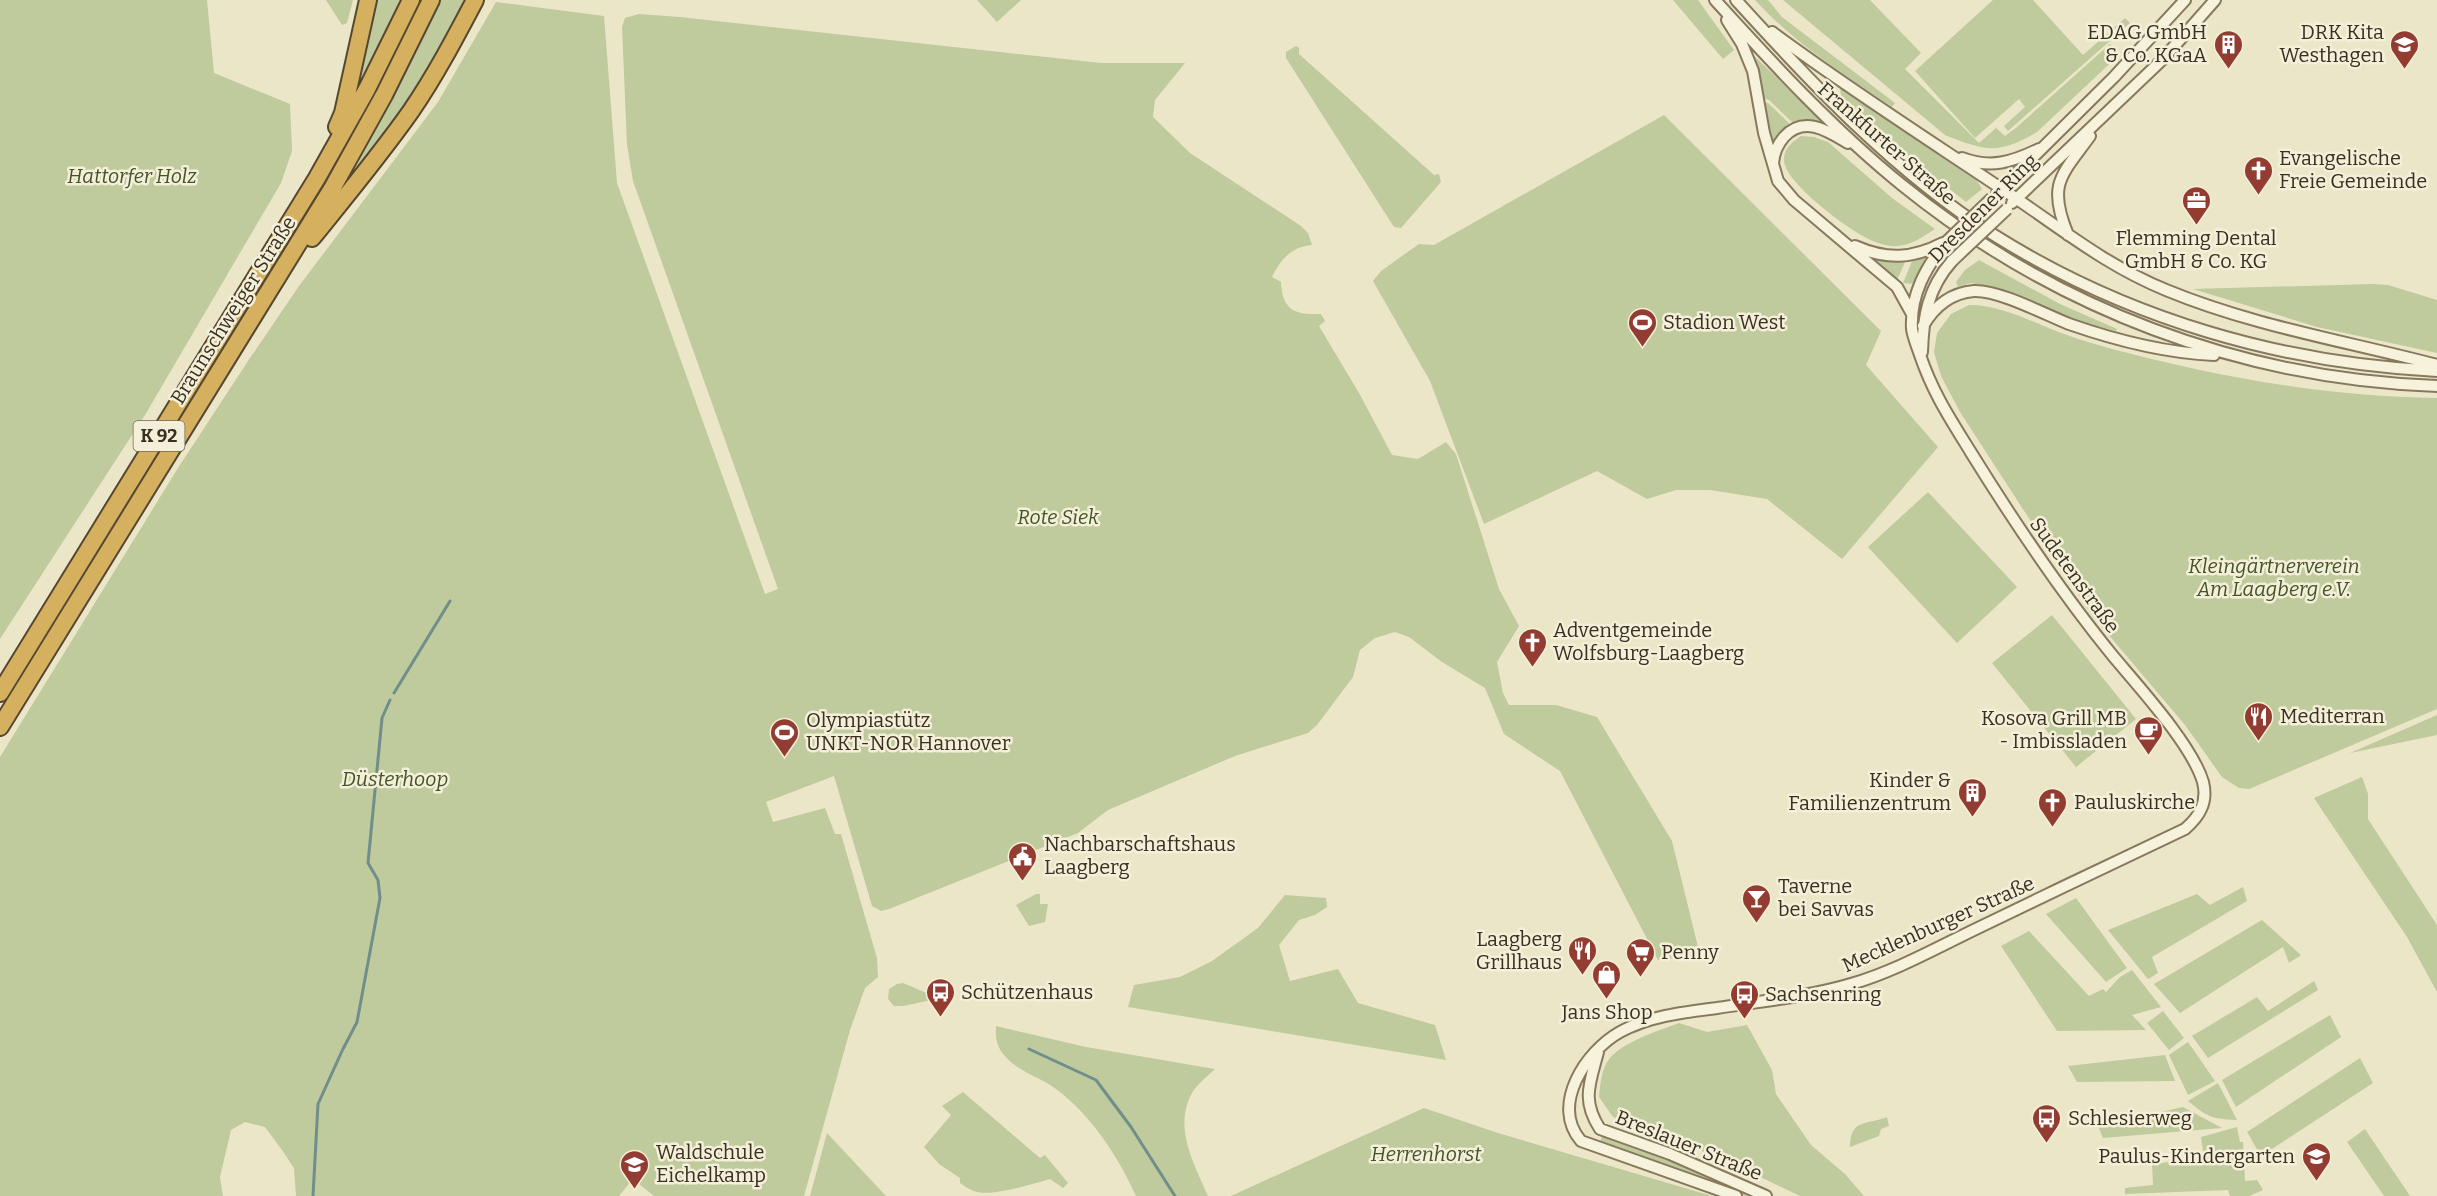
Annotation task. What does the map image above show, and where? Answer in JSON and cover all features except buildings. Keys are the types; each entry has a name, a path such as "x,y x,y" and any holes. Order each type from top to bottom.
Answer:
{"highway":[{"path":"317,178 343,113 368,0"},
{"name":"Braunschweiger Straße","path":"0,693 317,178 367,89 411,0"},
{"name":"Braunschweiger Straße","path":"0,727 333,187 384,95 431,0"},
{"path":"272,287 372,164 412,109 475,0"}],"street":[{"name":"Frankfurter Straße","path":"1714,0 1808,99 1902,185 1954,225 2036,276 2102,309 2186,342 2231,356 2344,379 2437,386"},
{"path":"1714,0 1742,44 1750,63 1773,169 1778,181 1789,194 1898,287 1912,314"},
{"name":"Frankfurter Straße","path":"1736,0 1820,89 1908,171 1994,234 2091,288 2166,319 2272,350 2348,364 2437,371"},
{"name":"Dresdener Ring","path":"1922,361 1912,331 1912,314 1918,287 1935,251 2048,144 2185,0"},
{"name":"Dresdener Ring","path":"1922,361 1923,326 1927,302 1934,284 1952,261 2162,60 2216,0"},
{"path":"1749,15 1811,61 2100,257 2133,275 2232,315 2437,365"},
{"path":"2068,235 2060,214 2057,190 2062,175 2103,117"},
{"path":"1773,169 1778,144 1787,134 1802,125 1821,128 1863,151"},
{"path":"1948,153 1971,161 2000,164 2048,144"},
{"name":"Dresdener Ring","path":"1845,241 1887,257 1909,257 1935,251"},
{"path":"1898,287 1934,284"},
{"path":"1923,326 1930,313 1949,298 1962,293 1984,292 2071,324 2149,346 2184,354 2231,356"},
{"name":"Sudetenstraße","path":"1922,361 1935,394 2014,522 2076,611 2149,699 2191,758 2203,781 2205,803"},
{"name":"Mecklenburger Straße","path":"1570,1098 1578,1074 1598,1050 1619,1033 1659,1018 1822,992 1879,975 2186,829 2198,818 2205,803"},
{"name":"Breslauer Straße","path":"1598,1050 1587,1093 1588,1104 1600,1129 1670,1154 1766,1196"},
{"name":"Breslauer Straße","path":"1570,1098 1569,1119 1574,1132 1581,1141 1736,1196"}],"green space":[{"name":"Hattorfer Holz","path":"0,0 207,0 214,73 290,104 292,151 281,183 145,415 0,639"},
{"path":"326,0 353,0 347,23 342,25"},
{"path":"378,0 403,0 353,96"},
{"path":"438,0 467,0 406,106 346,184 343,182"},
{"path":"977,0 1021,0 997,22"},
{"path":"1673,0 1698,0 1734,50 1723,59"},
{"path":"1755,0 1768,0 1782,17 1895,103 1892,107 1803,44"},
{"path":"1783,0 1870,0 1921,53 1905,69 1979,143 1996,128 2005,136 2017,127 2110,44 2120,54 2037,132 2001,147 1981,147 1945,135"},
{"path":"1993,0 2033,0 2083,55 2125,18 2130,23 2008,131 2004,126 2025,107 2019,99 1975,138 1915,71"},
{"path":"496,2 604,16 617,183 765,594 778,589 633,181 627,145 622,27 625,18 639,14 680,17 1101,63 1185,63 1155,100 1153,117 1190,153 1301,226 1308,233 1312,245 1292,251 1272,277 1281,282 1284,299 1292,309 1304,314 1321,314 1325,321 1319,326 1359,393 1392,455 1418,459 1446,442 1456,454 1499,589 1519,626 1497,662 1503,693 1509,705 1556,705 1597,717 1672,841 1700,955 1658,960 1560,771 1504,734 1485,688 1442,662 1409,637 1395,632 1375,638 1360,650 1353,677 1317,725 1308,733 1235,756 1108,810 1078,833 889,909 881,911 872,906 834,776 766,802 773,822 825,808 835,834 841,834 877,958 878,977 865,988 850,1030 804,1196 654,1196 639,1184 631,1181 619,1196 296,1196 294,1168 282,1150 265,1127 245,1122 231,1130 220,1177 223,1196 0,1196 0,757 178,468 248,361 299,286 438,102"},
{"path":"1296,46 1299,48 1299,54 1434,175 1439,174 1441,182 1401,228 1394,227 1286,58 1286,52"},
{"path":"1752,54 1825,124 1806,121 1794,124 1769,100 1763,98"},
{"path":"1840,88 1976,179 1982,189 1966,202 1895,146 1841,96"},
{"path":"1763,102 1768,103 1791,125 1781,132 1772,144"},
{"name":"Stadion West","path":"1664,115 1881,331 1866,365 1938,447 1842,559 1767,499 1710,490 1676,490 1647,499 1597,471 1484,524 1430,381 1373,281 1381,271 1419,244 1434,245"},
{"path":"1801,136 1814,137 1828,142 1892,198 1935,229 1913,242 1893,246 1871,240 1854,231 1817,203 1787,170 1784,161 1785,153 1791,143"},
{"path":"1924,257 1928,262 1915,284 1903,283 1912,261"},
{"path":"1878,260 1905,262 1897,280 1876,263"},
{"path":"1979,260 2060,304 2117,329 2116,331 2071,319 1996,288 1971,283 1958,287 1956,282 1965,270"},
{"path":"2388,285 2437,300 2437,353 2317,327 2193,289"},
{"name":"Kleingärtnerverein Am Laagberg e.V.","path":"1969,305 2006,311 2070,336 2112,349 2233,377 2355,394 2437,398 2437,709 2249,789 2239,788 2222,777 2185,725 2091,614 1960,412 1941,376 1934,352 1937,333 1951,314"},
{"path":"1928,492 2017,587 1957,643 1868,547"},
{"path":"2052,615 2136,719 2076,767 1992,663"},
{"path":"2437,715 2437,735 2350,753"},
{"path":"2362,777 2368,794 2368,819 2437,925 2437,992 2407,937 2314,798"},
{"path":"2243,887 2247,901 2152,957 2158,973 2148,979 2108,930 2197,894 2210,905"},
{"path":"1040,894 1040,904 1048,904 1045,922 1029,926 1016,905"},
{"path":"1285,895 1326,898 1327,907 1315,915 1299,920 1279,945 1290,981 1338,969 1358,1003 1435,1025 1446,1060 1128,1007 1134,985 1180,977 1212,961 1258,928"},
{"path":"2076,898 2127,968 2106,982 2046,914"},
{"path":"2262,920 2301,955 2289,963 2283,947 2180,1013 2154,984"},
{"path":"2029,931 2089,996 2103,989 2106,992 2120,977 2132,970 2161,1007 2132,1015 2146,1030 2057,1031 2001,946"},
{"path":"2314,981 2318,990 2208,1058 2192,1036 2257,997 2268,1011"},
{"path":"903,983 936,999 894,1006 888,999 889,989"},
{"path":"2163,1011 2184,1038 2169,1050 2147,1023"},
{"path":"2330,1015 2341,1037 2236,1107 2222,1080"},
{"path":"1679,1023 1707,1032 1747,1025 1772,1070 1776,1094 1811,1145 1845,1174 1864,1196 1800,1196 1725,1160 1613,1117 1599,1097 1606,1064 1611,1057 1628,1044"},
{"path":"996,1026 1086,1047 1215,1069 1192,1093 1185,1119 1188,1145 1208,1196 1136,1196 1112,1151 1081,1111 1056,1089 1016,1066 1002,1053 997,1042"},
{"path":"2188,1042 2215,1081 2188,1095 2169,1055"},
{"path":"2165,1055 2175,1081 2077,1082 2068,1066"},
{"path":"2360,1058 2373,1083 2261,1156 2247,1132"},
{"path":"2218,1083 2237,1120 2210,1116 2188,1101"},
{"path":"963,1092 1040,1158 1045,1155 1068,1183 1063,1188 1050,1179 1013,1189 984,1193 973,1191 960,1183 960,1178 939,1164 924,1147 951,1115 942,1106"},
{"path":"2183,1107 2222,1128 2103,1138 2098,1126"},
{"name":"Herrenhorst","path":"1424,1108 1498,1133 1712,1196 1231,1196"},
{"path":"1887,1117 1889,1126 1881,1129 1879,1136 1850,1147 1853,1131 1857,1127"},
{"path":"2237,1127 2240,1142 2243,1142 2245,1181 2257,1180 2263,1190 2249,1196 2230,1196 2228,1190 2125,1194 2125,1188 2153,1185 2152,1164 2204,1158 2201,1137"},
{"path":"2365,1129 2410,1196 2384,1196 2347,1142"},
{"path":"827,1133 886,1196 810,1196"},
{"path":"1603,1134 1669,1158 1756,1196 1746,1196 1600,1142"}],"waterway":[{"path":"394,693 450,601"},
{"path":"343,1049 357,1022 380,898 378,880 368,863 382,718 390,700"},
{"path":"1029,1049 1096,1080 1131,1127 1175,1196"},
{"path":"313,1196 318,1104 342,1051"}],"place":[{"name":"EDAG GmbH & Co. KGaA","path":"2228,70"},
{"name":"DRK Kita Westhagen","path":"2405,70"},
{"name":"Evangelische Freie Gemeinde","path":"2258,196"},
{"name":"Flemming Dental GmbH & Co. KG","path":"2196,226"},
{"name":"Stadion West","path":"1642,348"},
{"name":"Adventgemeinde Wolfsburg-Laagberg","path":"1532,668"},
{"name":"Mediterran","path":"2259,742"},
{"name":"Kosova Grill MB - Imbissladen","path":"2148,756"},
{"name":"Olympiastütz UNKT-NOR Hannover","path":"785,758"},
{"name":"Kinder & Familienzentrum","path":"1972,818"},
{"name":"Pauluskirche","path":"2053,828"},
{"name":"Nachbarschaftshaus Laagberg","path":"1023,882"},
{"name":"Taverne bei Savvas","path":"1757,924"},
{"name":"Laagberg Grillhaus","path":"1583,976"},
{"name":"Penny","path":"1640,978"},
{"name":"Jans Shop","path":"1607,1000"},
{"name":"Schützenhaus","path":"940,1018"},
{"name":"Sachsenring","path":"1744,1020"},
{"name":"Schlesierweg","path":"2047,1144"},
{"name":"Paulus-Kindergarten","path":"2316,1182"},
{"name":"Waldschule Eichelkamp","path":"635,1190"}],"park label":[{"name":"Rote Siek","path":"1058,517"},
{"name":"Düsterhoop","path":"395,779"}]}
